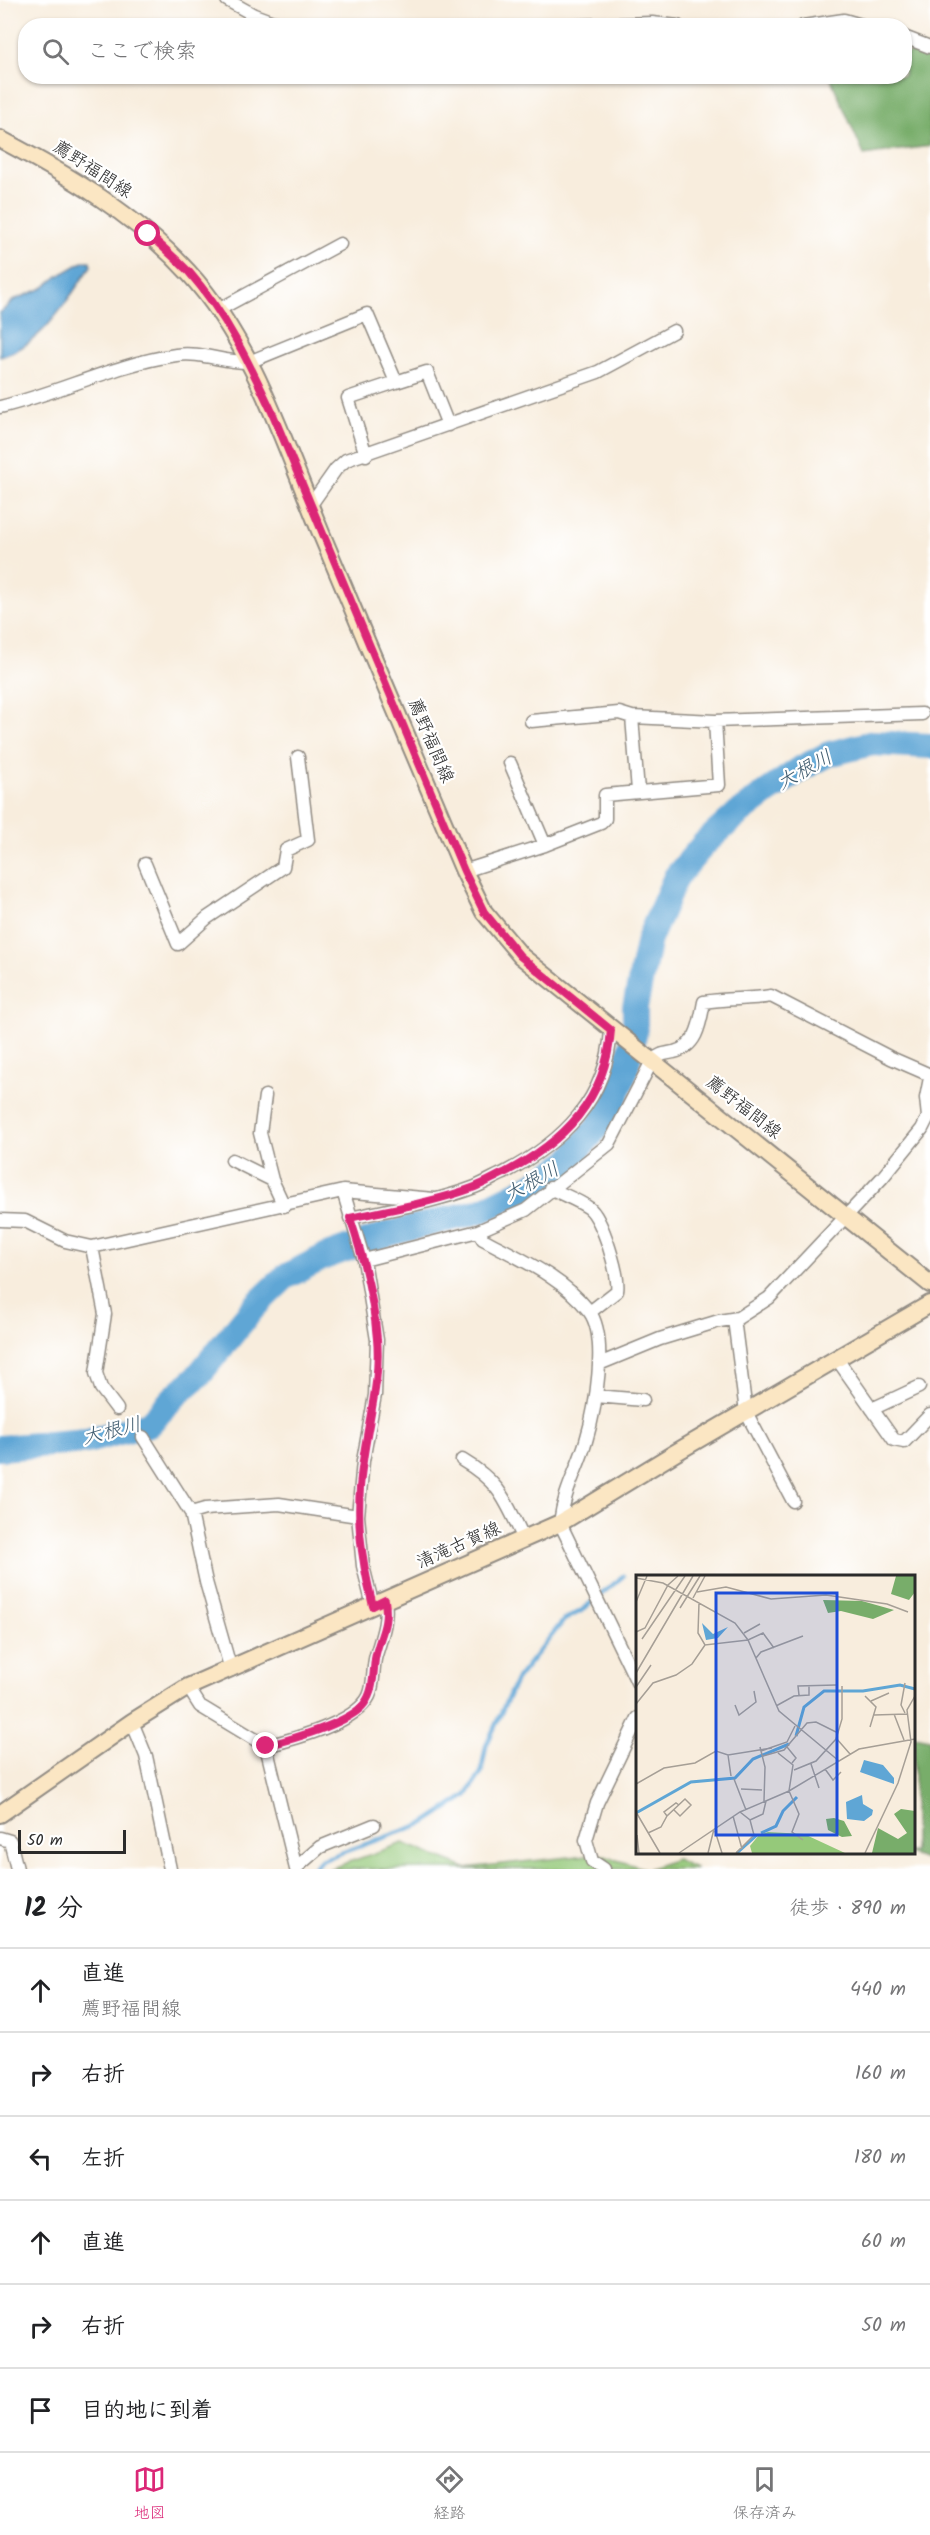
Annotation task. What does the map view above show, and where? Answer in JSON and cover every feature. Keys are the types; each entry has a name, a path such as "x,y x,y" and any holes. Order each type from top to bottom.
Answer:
{"main road":[{"name":"薦野福間線","path":"0,139 48,165 116,208 148,234 189,273 218,310 249,362 272,412 464,871 484,912 520,956 930,1284"},
{"name":"清滝古賀線","path":"0,1814 132,1722 189,1687 560,1523 930,1304"}],"street":[{"path":"227,0 262,18"},
{"path":"912,41 930,47"},
{"path":"218,310 340,244"},
{"path":"0,407 124,367 179,355 205,356 232,363 249,362 367,314 396,382"},
{"path":"310,506 336,469 346,460 598,372 674,331"},
{"path":"366,454 348,398 428,372 448,425"},
{"path":"531,721 619,713 632,717 715,721 922,714"},
{"path":"632,717 638,791"},
{"path":"464,871 545,845 600,823 605,819 606,795 719,785 715,721"},
{"path":"145,864 178,944 207,918 283,867 286,850 308,840 298,757"},
{"path":"510,763 545,845"},
{"path":"364,1260 478,1231 526,1210 550,1188 609,1144 647,1058 676,1052 689,1044 697,1032 704,1002 750,1000 771,996 930,1077 926,1098 929,1117 922,1129 882,1179 769,1298 734,1319 718,1321 660,1339 599,1364"},
{"path":"350,1218 434,1199 484,1183 528,1160 564,1132 587,1107 600,1080 611,1030"},
{"path":"265,1096 260,1133 272,1180 284,1206"},
{"path":"232,1160 272,1180"},
{"path":"550,1188 590,1208 597,1219 618,1274 617,1291 590,1312"},
{"path":"0,1220 25,1221 65,1241 92,1247 344,1191 434,1199"},
{"path":"266,1746 299,1737 345,1718 364,1704 373,1683 375,1657 385,1631 387,1614 379,1603 363,1566 358,1516 363,1461 375,1395 377,1340 364,1260 344,1191"},
{"path":"478,1231 483,1239 542,1270 590,1312 598,1342 599,1364 596,1396 585,1444 563,1501 560,1523 636,1680"},
{"path":"92,1247 105,1314 96,1373 101,1388 117,1409"},
{"path":"734,1319 746,1412 793,1501"},
{"path":"837,1359 894,1440 904,1442 930,1415"},
{"path":"872,1409 919,1387"},
{"path":"596,1396 643,1400"},
{"path":"143,1437 191,1513 206,1582 231,1670"},
{"path":"462,1460 492,1480 505,1499 524,1539"},
{"path":"191,1513 205,1509 279,1504 358,1516"},
{"path":"189,1687 200,1706 266,1746 297,1868 320,1847 374,1825"},
{"path":"132,1722 146,1756 170,1869"},
{"path":"604,1869 592,1861 586,1840 597,1803 636,1722"},
{"path":"0,1838 10,1841 17,1869"}],"green space":[{"path":"912,52 930,54 930,146 864,155 833,84 912,84"},
{"path":"915,1736 930,1739 930,1862 910,1854 915,1854"},
{"path":"403,1843 465,1868 598,1854 645,1869 329,1869"},
{"path":"676,1859 697,1869 648,1869"}],"water":[{"path":"84,261 90,261 91,266 53,320 29,342 0,357 0,313 14,300 43,288"}],"waterway":[{"name":"大根川","path":"0,1448 87,1441 149,1424 176,1395 197,1377 254,1307 285,1277 324,1257 388,1234 481,1211 524,1190 568,1163 610,1111 625,1073 635,1031 635,1007 649,939 676,877 704,844 766,793 802,768 829,754 873,743 930,746"},
{"path":"313,1869 321,1860 425,1823 466,1796 481,1773 486,1746 516,1680 564,1620 581,1611 623,1576"}],"route":[{"path":"148,234 189,273 218,310 249,362 272,412 410,746 484,912 520,956 611,1030 600,1080 587,1107 545,1149 476,1187 350,1218 364,1260 377,1340 375,1395 363,1461 358,1516 363,1566 373,1606 385,1600 387,1614 385,1631 375,1657 370,1694 357,1712 299,1737 266,1746"}]}
